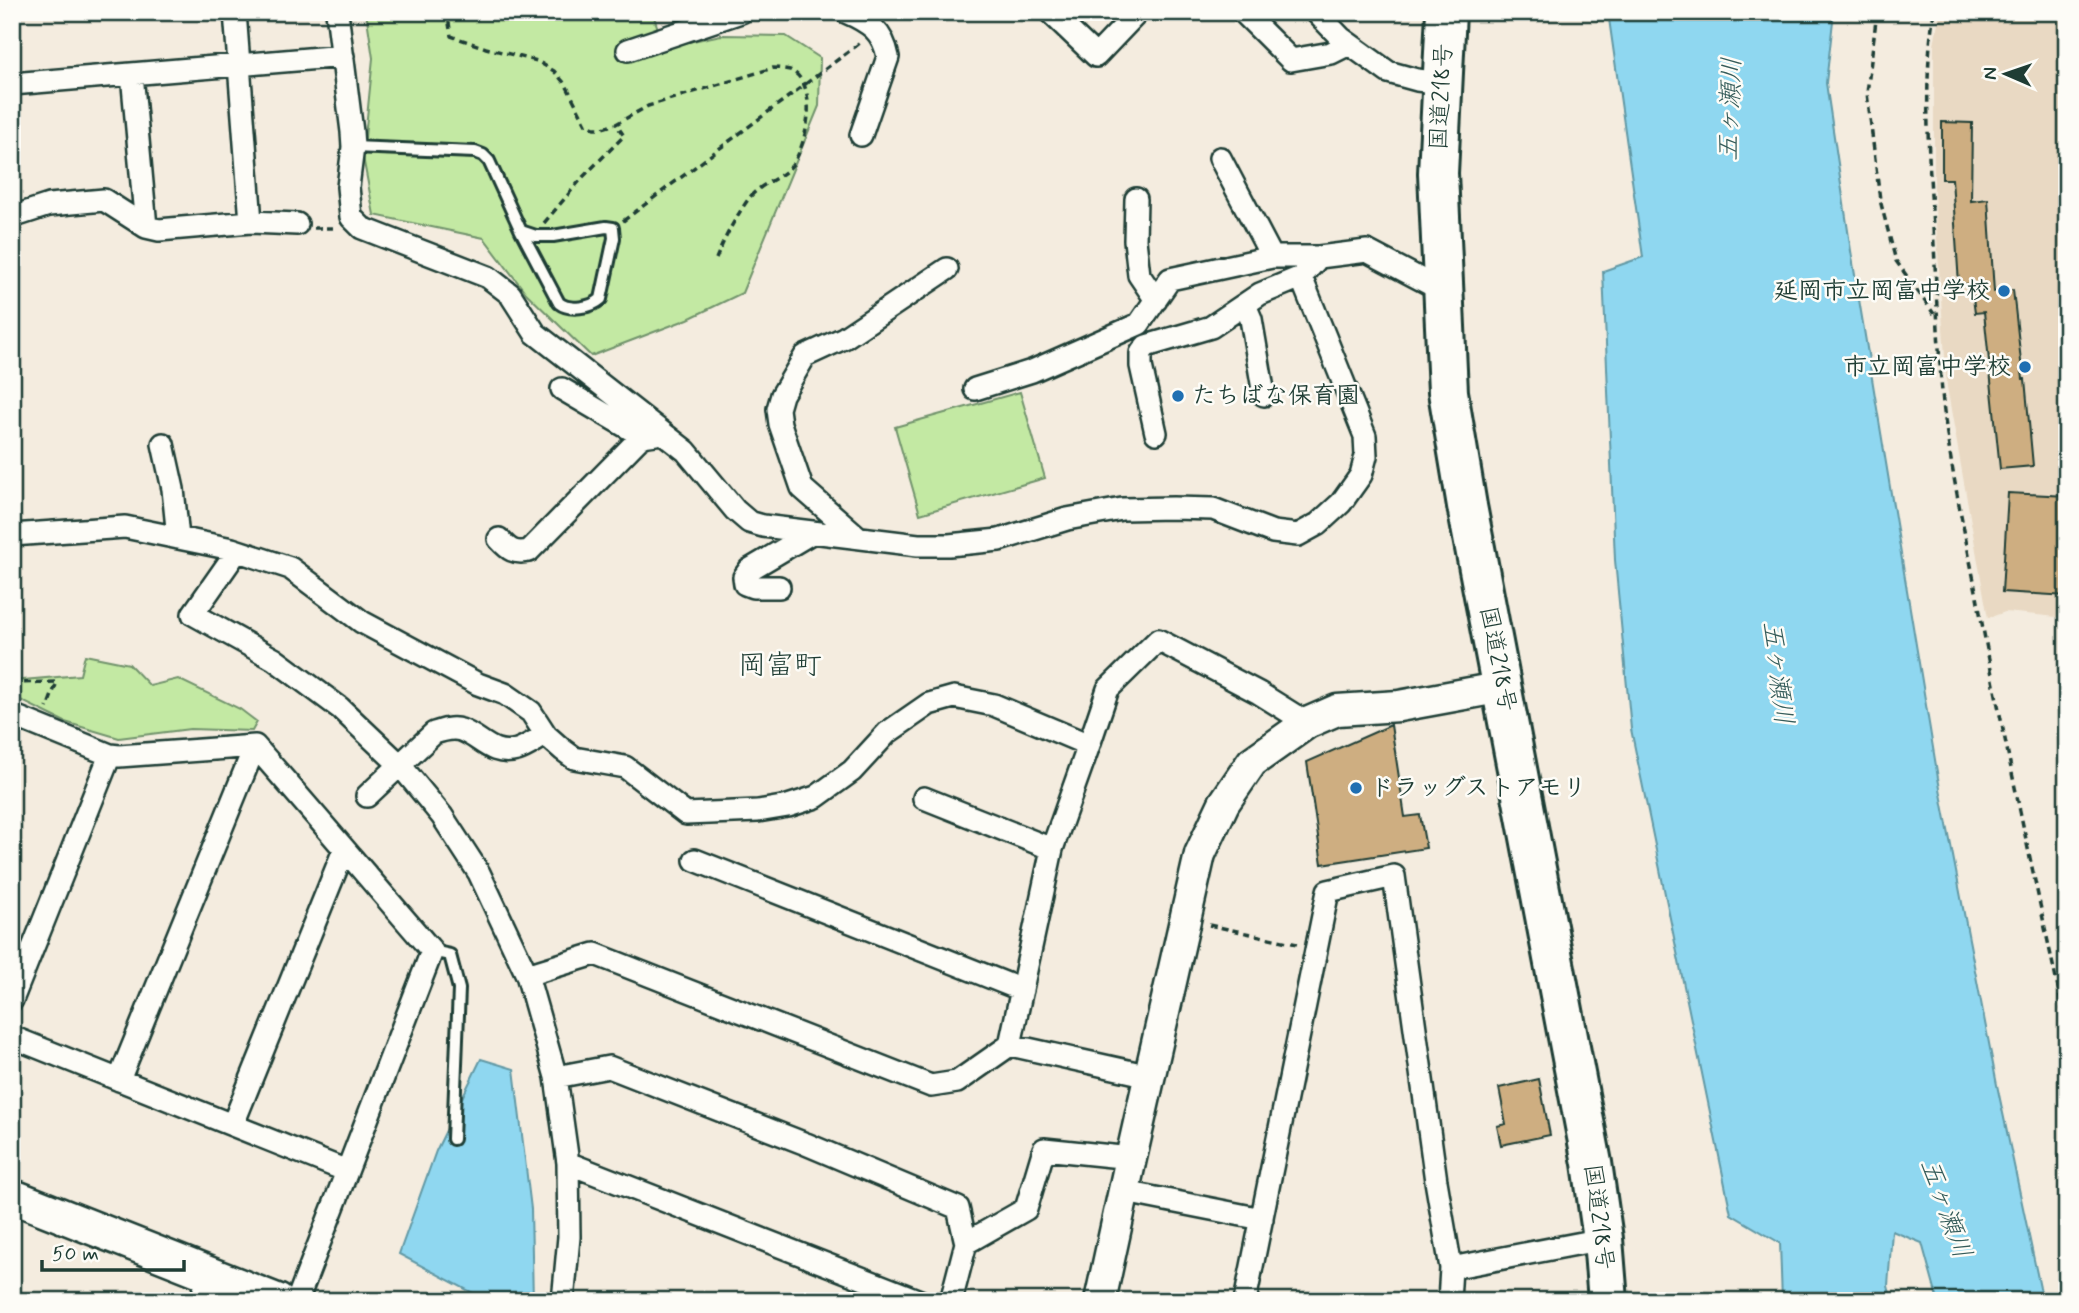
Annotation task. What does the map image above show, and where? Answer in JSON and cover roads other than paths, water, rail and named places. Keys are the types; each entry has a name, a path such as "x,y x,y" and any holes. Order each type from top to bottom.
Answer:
{"highway":[{"name":"国道218号","path":"1446,12 1438,173 1448,392 1467,506 1589,1149 1603,1239 1608,1301"}],"main road":[{"path":"12,1196 205,1288 278,1301"}],"street":[{"path":"236,12 251,222"},
{"path":"337,12 353,147 348,187 351,217 362,228 488,277 510,294 535,333 686,451 735,510 749,522 763,527 918,545 949,545 999,540 1067,519 1122,509 1172,508 1213,509 1273,532 1298,534 1318,524 1341,503 1361,475 1366,456 1365,436 1301,277"},
{"path":"628,50 741,12"},
{"path":"846,12 862,19 878,31 886,44 888,57 861,135"},
{"path":"1050,12 1096,56 1138,12"},
{"path":"1243,12 1291,60 1331,52 1349,44"},
{"path":"1316,12 1349,44 1388,72 1442,83"},
{"path":"12,84 343,56"},
{"path":"132,75 146,228"},
{"path":"1220,158 1272,257"},
{"path":"1136,199 1135,240 1139,275 1156,300"},
{"path":"12,217 49,205 104,200 146,228 159,230 251,222 296,224"},
{"path":"975,389 1032,372 1139,324 1170,279 1272,257 1319,257 1367,251 1443,291"},
{"path":"1156,433 1141,366 1141,353 1146,346 1211,327 1261,294 1301,277 1319,257"},
{"path":"858,537 802,488 780,424 778,409 782,395 806,356 844,338 947,269"},
{"path":"1245,305 1251,319 1264,395"},
{"path":"562,388 642,436"},
{"path":"499,539 510,551 529,551 642,436 664,433"},
{"path":"163,444 173,489 178,538"},
{"path":"12,535 125,527 237,551 290,568 362,622 478,684 505,694 531,712 547,735 574,758 625,767 686,814 758,811 788,806 816,797 852,771 887,733 929,704 954,696 994,705 1089,745"},
{"path":"779,587 753,587 745,584 744,577 749,570 813,532"},
{"path":"237,551 193,614 274,659 340,708 400,765 442,817 479,873 527,975 556,1077 568,1163 569,1237 563,1301"},
{"path":"527,975 595,954 931,1086 957,1082 1010,1045 1052,849 1108,689 1158,640 1259,693 1307,723"},
{"path":"1101,1301 1200,854 1224,803 1252,762 1307,723 1337,710 1399,706 1503,687"},
{"path":"12,715 110,755 255,746"},
{"path":"367,796 434,733 447,729 461,730 491,748 502,750 516,750 547,735"},
{"path":"255,746 432,951 297,1301"},
{"path":"119,1080 255,746"},
{"path":"12,1000 110,755"},
{"path":"924,798 1052,849"},
{"path":"233,1125 344,850"},
{"path":"695,860 1022,990"},
{"path":"1245,1301 1328,891 1394,876 1436,1181 1451,1268 1449,1301"},
{"path":"12,1037 347,1171"},
{"path":"1010,1045 1150,1076"},
{"path":"556,1077 609,1067 806,1144 958,1208 965,1243 951,1301"},
{"path":"965,1243 1026,1209 1044,1149 1131,1158"},
{"path":"568,1163 920,1301"},
{"path":"1125,1192 1262,1219"},
{"path":"1451,1268 1603,1239"}],"lane":[{"path":"353,147 475,152 483,155 489,161 521,231 559,303 571,308 596,304 601,299 614,239 613,228 553,236 521,231"},
{"path":"432,951 450,955 459,989 453,1139"}],"water":[{"name":"五ヶ瀬川","path":"1608,12 1834,12 1826,83 1851,251 1938,778 1997,1085 2044,1301 1938,1301 1922,1243 1892,1231 1888,1286 1892,1301 1782,1301 1780,1243 1731,1214 1631,729 1615,560 1603,271 1643,257"},
{"path":"481,1059 514,1069 531,1209 533,1301 488,1301 399,1254 436,1151"}],"place":[{"name":"延岡市立岡富中学校","path":"2004,291"},
{"name":"市立岡富中学校","path":"2025,367"},
{"name":"たちばな保育園","path":"1178,396"},
{"name":"ドラッグストアモリ","path":"1356,788"}],"district":[{"name":"岡富町","path":"780,666"}]}
